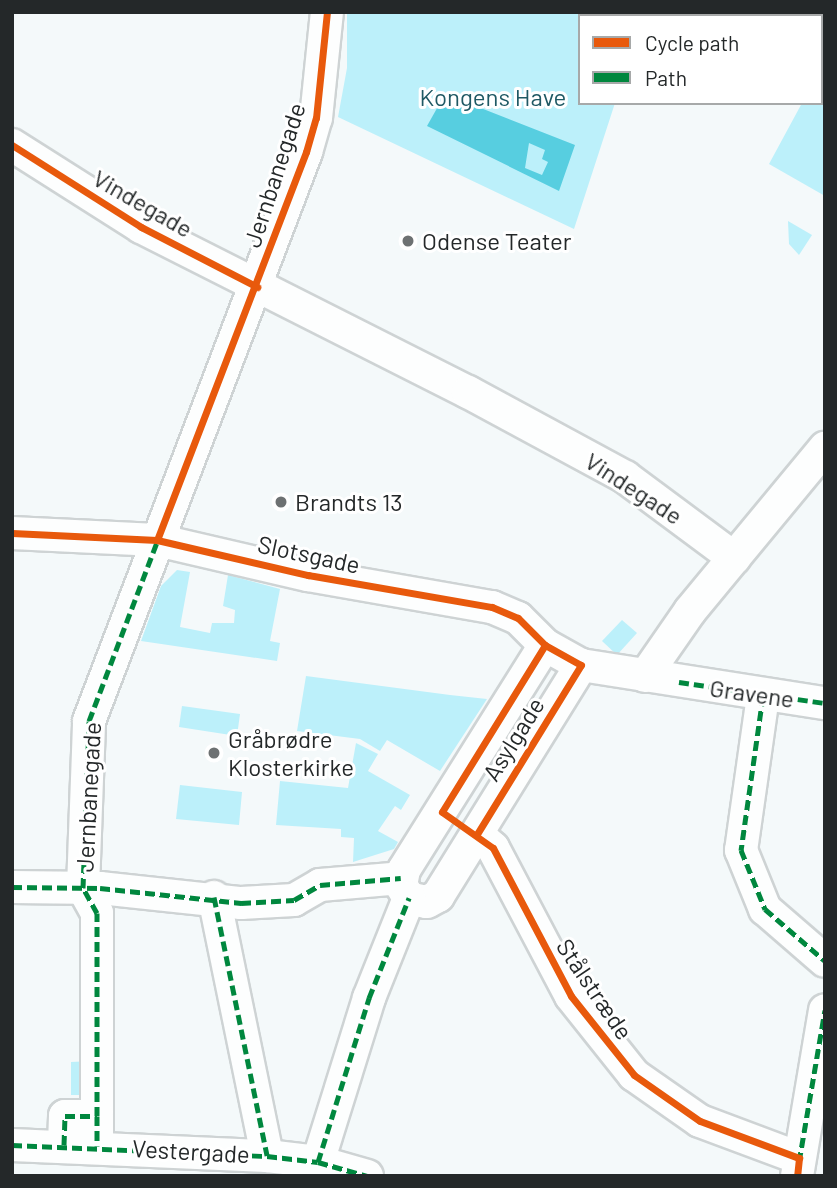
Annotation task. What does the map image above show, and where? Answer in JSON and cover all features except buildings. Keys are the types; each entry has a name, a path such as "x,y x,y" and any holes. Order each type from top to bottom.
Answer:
{"street":[{"name":"Jernbanegade","path":"97,1131 97,913 83,888 89,721 257,287 316,118 327,12"},
{"name":"Vindegade","path":"12,145 141,228 468,392 625,477 734,558"},
{"path":"645,676 690,611 825,448"},
{"name":"Slotsgade","path":"12,533 158,540 308,575 492,607 518,618 545,645 581,664"},
{"path":"581,664 678,682 690,611"},
{"name":"Asylgade","path":"318,1162 405,888 545,645"},
{"name":"Asylgade","path":"405,888 433,901 581,664"},
{"name":"Gravene","path":"678,682 825,703"},
{"path":"763,696 741,850 765,909 825,961"},
{"name":"Stålstræde","path":"477,834 493,848 570,996 634,1075 700,1121 798,1167"},
{"path":"12,887 83,888 228,900 293,900 320,885 405,888"},
{"path":"228,900 267,1156"},
{"path":"798,1167 825,1010"},
{"name":"Vestergade","path":"12,1145 64,1145 65,1116 97,1131 318,1162 367,1176"}],"green space":[{"name":"Kongens Have","path":"347,12 825,12 825,196 769,164 801,105 823,105 823,14 578,14 578,105 614,105 574,229 338,117 347,68"},
{"path":"788,221 812,235 799,255 789,244"},
{"path":"177,570 190,572 180,627 210,633 212,623 234,623 235,610 223,606 228,575 280,589 270,641 280,643 277,661 141,641 161,586"},
{"path":"622,620 637,633 617,655 602,641"},
{"path":"306,676 487,699 440,771 387,740 380,751 360,739 297,731"},
{"path":"182,706 240,714 237,736 179,727"},
{"path":"356,743 378,754 368,771 410,795 401,810 395,806 378,831 398,842 394,849 353,862 354,838 341,837 341,829 276,825 280,781 348,788"},
{"path":"180,785 242,792 239,825 176,819"},
{"path":"92,1061 92,1095 71,1095 71,1062"}],"water":[{"path":"445,94 575,145 559,191 427,126","holes":["529,143 545,150 542,159 548,162 542,175 525,168"]}],"marked path":[{"path":"97,1116 97,913 83,888 89,721 160,534"},
{"path":"679,682 825,703"},
{"path":"763,696 741,850 765,909 825,961"},
{"path":"12,887 100,888 241,903 294,900 320,885 401,878"},
{"path":"214,897 267,1156"},
{"path":"318,1162 369,998 409,898"},
{"path":"799,1162 825,1010"},
{"path":"64,1145 65,1116 97,1116 97,1146"},
{"path":"12,1145 267,1156 318,1162 367,1176"}],"cycle path":[{"path":"157,540 306,152 316,118 327,12"},
{"path":"12,145 141,227 257,287"},
{"path":"12,533 157,540 308,575 492,607 518,618 545,645 581,665 477,834"},
{"path":"545,645 442,812 493,848 571,996 634,1075 700,1121 799,1158 797,1176"}],"place":[{"name":"Odense Teater","path":"408,241"},
{"name":"Brandts 13","path":"281,502"},
{"name":"Gråbrødre Klosterkirke","path":"214,753"}]}
